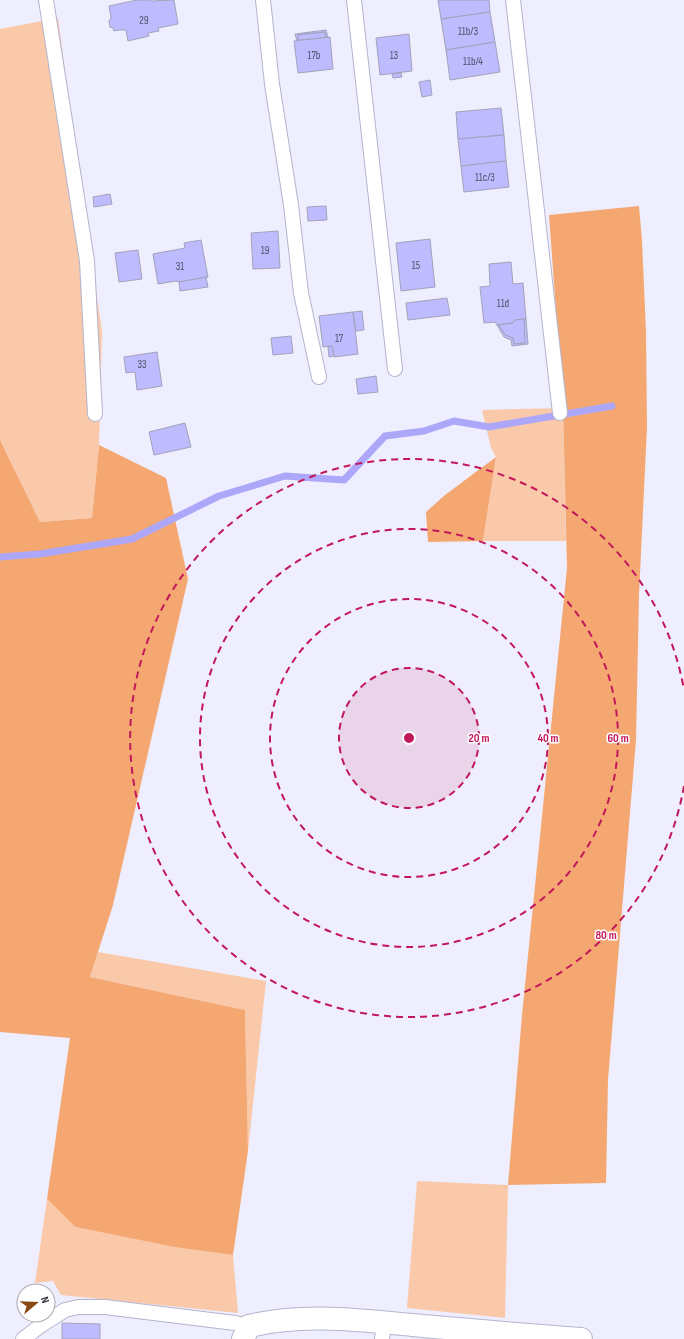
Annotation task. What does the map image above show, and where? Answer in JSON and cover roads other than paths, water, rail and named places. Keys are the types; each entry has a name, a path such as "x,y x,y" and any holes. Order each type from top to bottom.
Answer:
{"street":[{"path":"246,1332 270,1321 344,1318 383,1331 582,1339"}],"lane":[{"path":"46,0 87,261 95,414"},
{"path":"263,0 272,84 291,204 301,293 319,377"},
{"path":"354,0 395,369"},
{"path":"513,0 560,413"},
{"path":"23,1339 64,1310 78,1307 104,1307 235,1323 246,1332"}],"waterway":[{"path":"0,557 40,554 132,539 219,496 285,476 344,480 385,436 424,431 454,421 489,427 612,406"}]}
